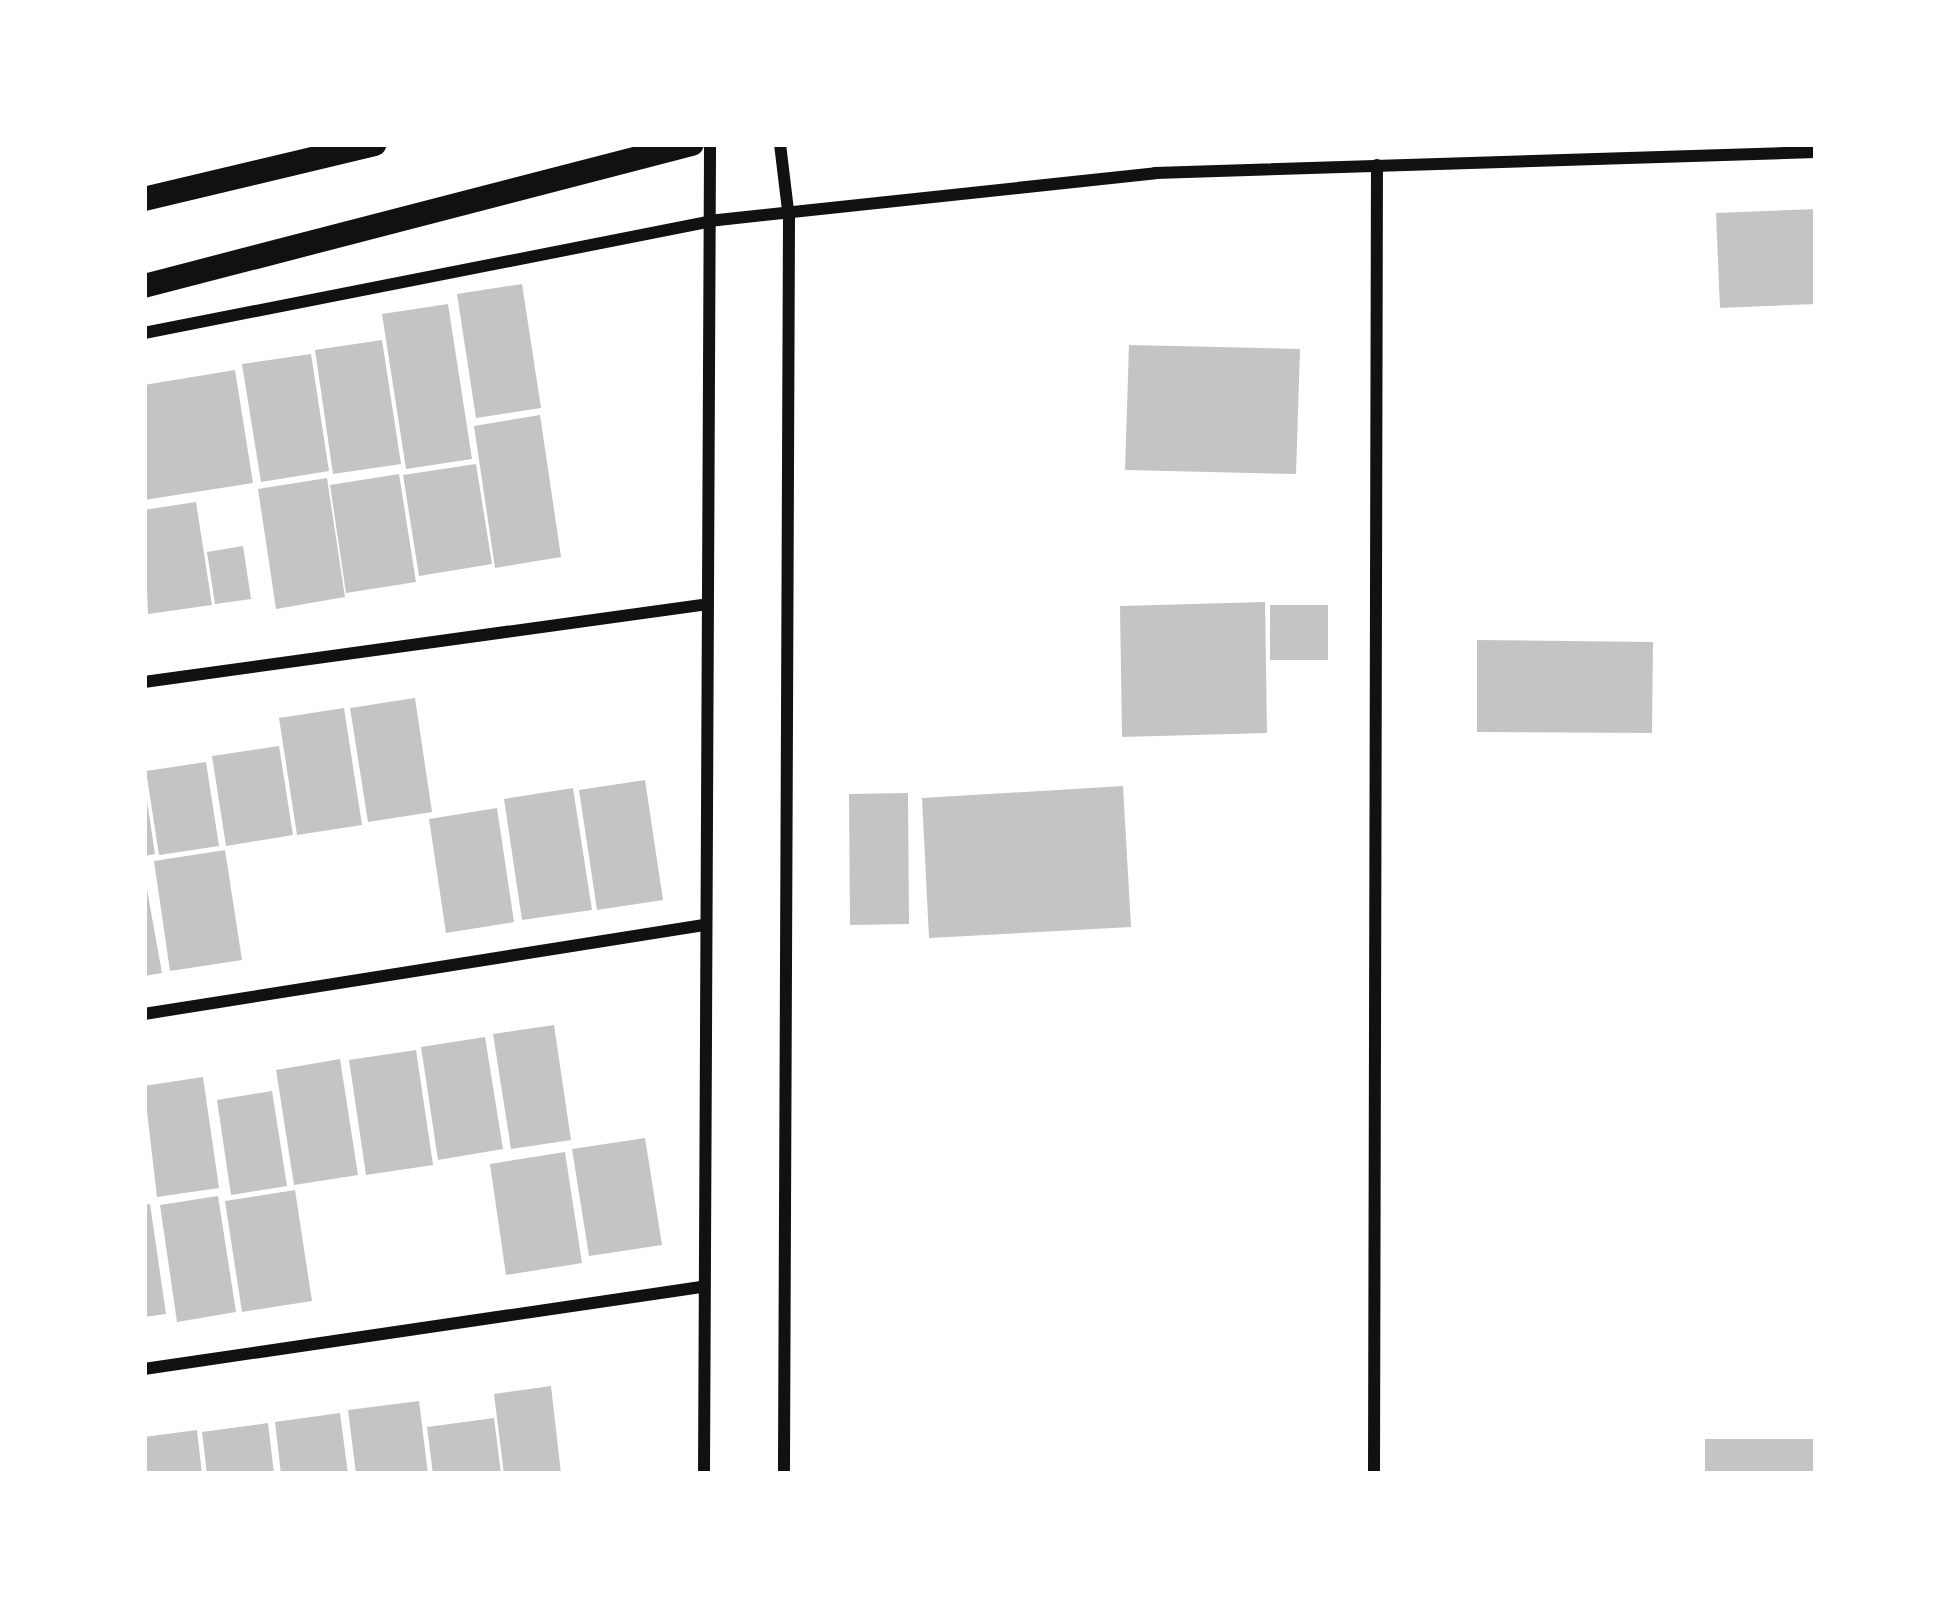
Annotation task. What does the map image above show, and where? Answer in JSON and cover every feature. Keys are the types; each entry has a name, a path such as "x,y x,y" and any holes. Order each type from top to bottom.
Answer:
{"main road":[{"path":"144,200 375,144"},
{"path":"144,286 692,144"}],"street":[{"path":"704,1474 704,925 718,220 710,144"},
{"path":"780,144 789,218 784,1474"},
{"path":"144,333 718,220 789,218 1155,173 1816,152"},
{"path":"1374,1474 1377,165"},
{"path":"144,682 708,604"},
{"path":"144,1014 704,925"},
{"path":"144,1370 701,1287"}],"building":[{"path":"1816,209 1816,304 1720,308 1716,213"},
{"path":"522,284 541,408 476,418 457,294"},
{"path":"448,304 472,459 406,469 382,314"},
{"path":"382,340 401,464 333,474 315,350"},
{"path":"1129,345 1300,349 1296,474 1125,470"},
{"path":"311,354 329,471 261,482 242,364"},
{"path":"235,370 253,483 144,500 144,385"},
{"path":"540,415 561,557 495,568 474,426"},
{"path":"476,464 492,564 419,576 403,475"},
{"path":"399,474 416,582 346,593 330,485"},
{"path":"327,478 345,597 276,609 258,489"},
{"path":"196,502 212,605 148,614 144,510"},
{"path":"243,546 251,599 215,604 207,552"},
{"path":"1265,602 1267,733 1122,737 1120,606"},
{"path":"1270,605 1328,605 1328,660 1270,660"},
{"path":"1477,640 1653,642 1652,733 1477,732"},
{"path":"415,698 432,812 368,822 350,708"},
{"path":"344,708 362,825 297,835 279,718"},
{"path":"279,746 293,835 226,846 212,756"},
{"path":"206,762 219,846 159,855 146,771"},
{"path":"645,780 663,900 597,910 579,790"},
{"path":"1123,786 1131,927 929,938 922,798"},
{"path":"573,788 592,910 522,920 504,799"},
{"path":"908,793 909,924 850,925 849,794"},
{"path":"144,802 155,854 144,856"},
{"path":"497,808 514,922 446,933 429,819"},
{"path":"225,850 242,960 170,971 154,861"},
{"path":"144,873 162,973 144,976"},
{"path":"554,1025 571,1140 511,1149 493,1034"},
{"path":"485,1037 503,1149 438,1160 421,1047"},
{"path":"416,1050 433,1165 366,1175 349,1060"},
{"path":"340,1059 358,1175 294,1185 276,1070"},
{"path":"203,1077 219,1188 157,1197 144,1086"},
{"path":"272,1091 287,1186 231,1195 217,1100"},
{"path":"645,1138 662,1245 589,1256 572,1149"},
{"path":"565,1152 582,1263 506,1275 490,1164"},
{"path":"295,1190 312,1301 242,1312 225,1201"},
{"path":"218,1196 236,1312 177,1322 160,1205"},
{"path":"150,1204 166,1314 144,1317 144,1205"},
{"path":"551,1386 561,1474 504,1474 494,1394"},
{"path":"419,1401 428,1474 356,1474 348,1410"},
{"path":"340,1413 348,1474 281,1474 275,1422"},
{"path":"494,1418 501,1474 433,1474 427,1427"},
{"path":"268,1423 274,1474 207,1474 202,1432"},
{"path":"197,1430 202,1474 144,1474 144,1437"},
{"path":"1705,1439 1816,1439 1816,1474 1705,1474"}]}
